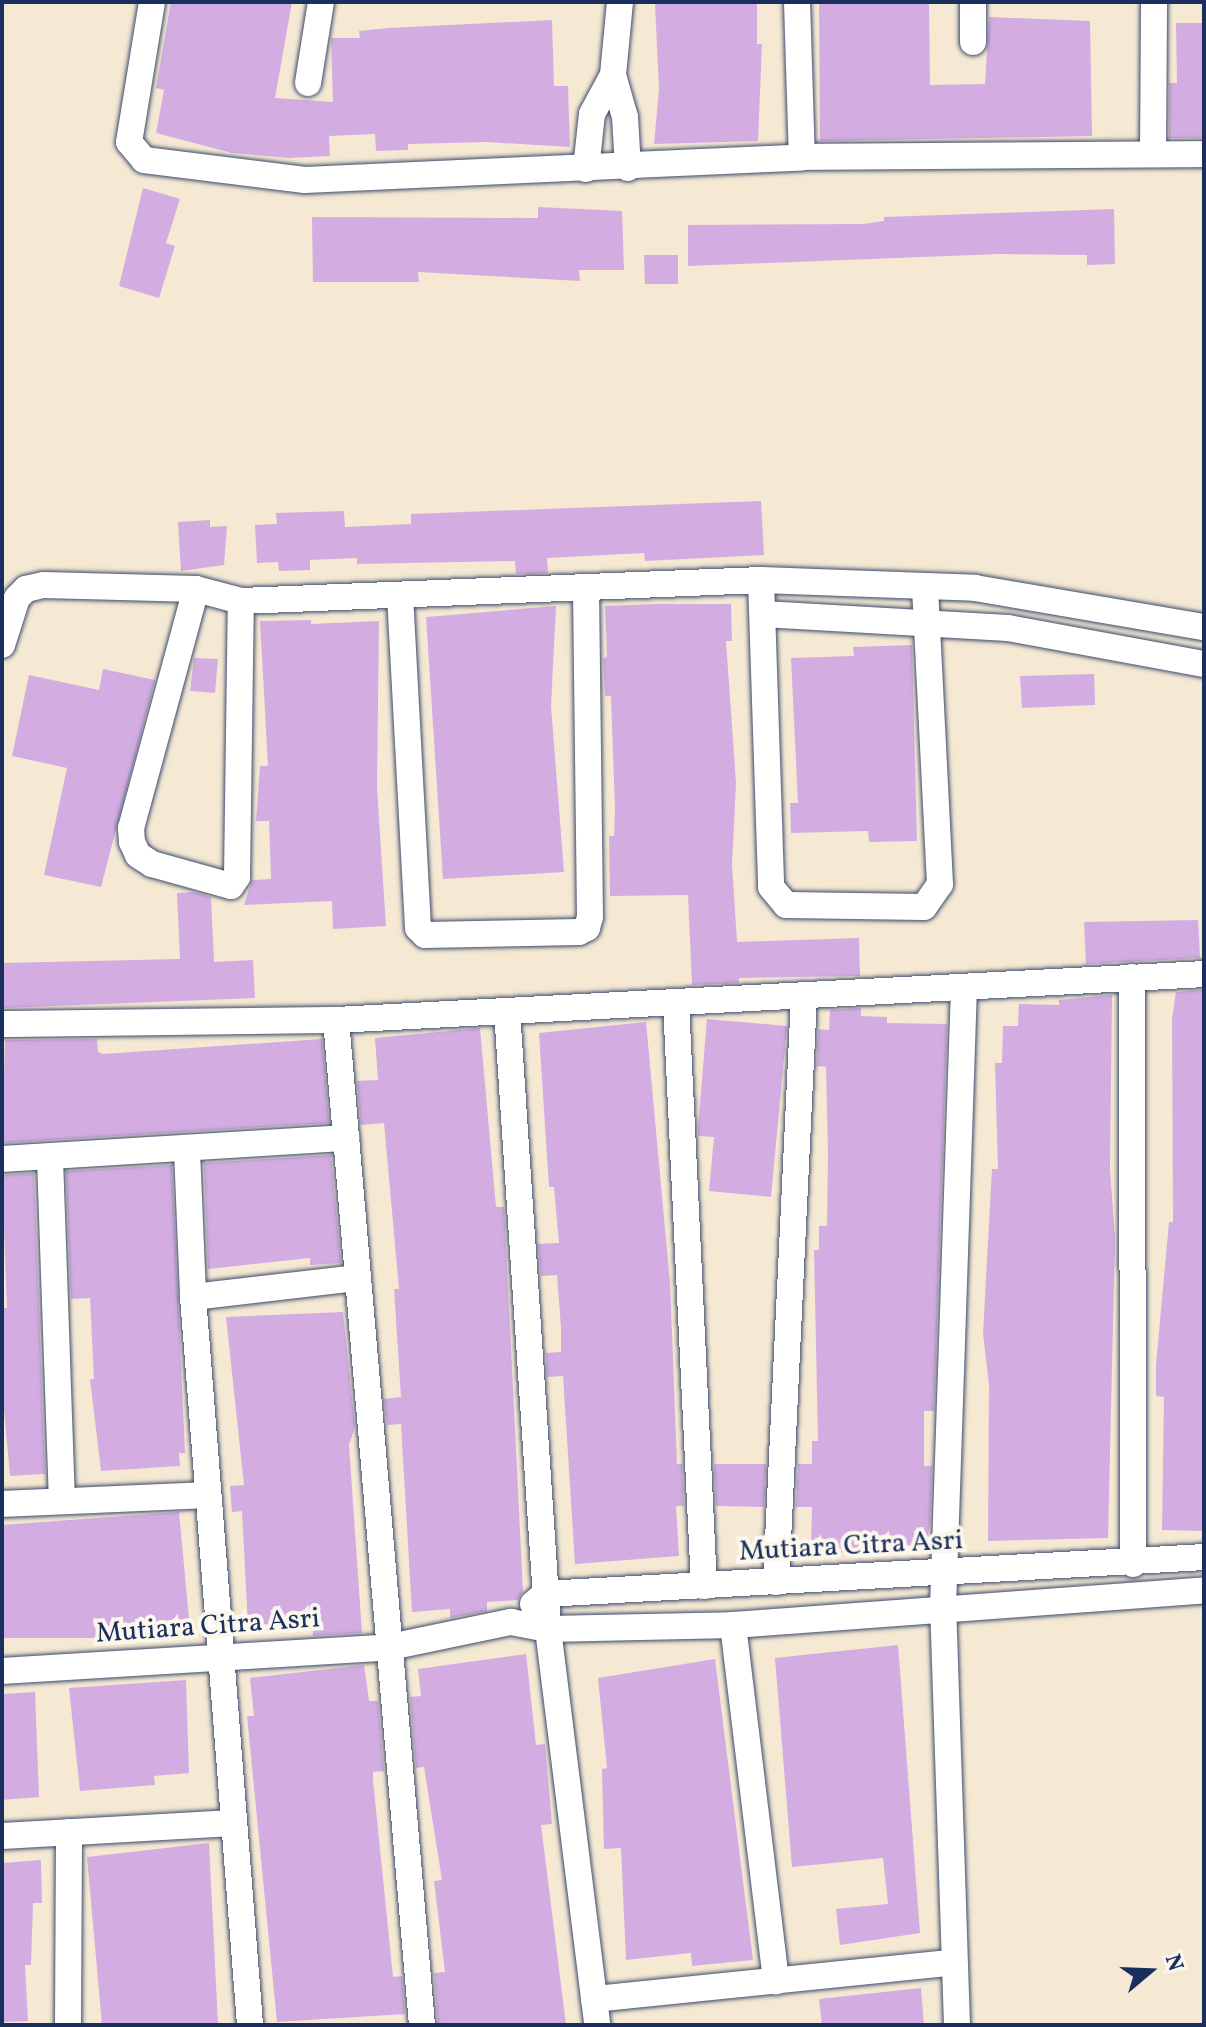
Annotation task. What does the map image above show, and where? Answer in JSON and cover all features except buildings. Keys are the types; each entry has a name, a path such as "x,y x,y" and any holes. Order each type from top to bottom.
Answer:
{"street":[{"path":"152,2 129,142 144,160 305,180 628,168 802,157 1204,154"},
{"path":"308,83 321,2"},
{"path":"620,2 613,75 625,117 628,168"},
{"path":"797,2 802,157"},
{"path":"973,2 973,42"},
{"path":"1153,152 1154,2"},
{"path":"586,169 592,114 613,75"},
{"path":"761,580 771,887 786,905 924,907 940,884 925,586"},
{"path":"2,645 17,598 34,586 196,589 241,601 761,580 975,588 1204,627"},
{"path":"400,595 418,928 425,935 579,932 587,928 590,917 586,587"},
{"path":"196,589 131,828 132,842 138,855 152,864 231,886 237,877 241,601"},
{"path":"763,614 1008,628 1204,664"},
{"path":"2,1024 336,1020 1204,974"},
{"path":"1132,977 1133,1564"},
{"path":"957,2025 951,1963 943,1607 964,987"},
{"path":"776,1582 804,996"},
{"path":"676,1003 704,1586"},
{"path":"507,1011 548,1629 597,2025"},
{"path":"336,1020 422,2025"},
{"path":"2,1159 187,1151 346,1138"},
{"path":"187,1151 193,1297 250,2025"},
{"path":"50,1159 62,1501"},
{"path":"193,1297 358,1278"},
{"path":"2,1504 208,1495"},
{"name":"Mutiara Citra Asri","path":"511,1622 545,1594 946,1575 1204,1557"},
{"name":"Mutiara Citra Asri","path":"2,1671 222,1660 390,1647 511,1622 548,1629 733,1625 1204,1590"},
{"path":"733,1625 776,1981"},
{"path":"2,1836 234,1823"},
{"path":"68,2025 69,1832"},
{"path":"594,1999 951,1963"}]}
